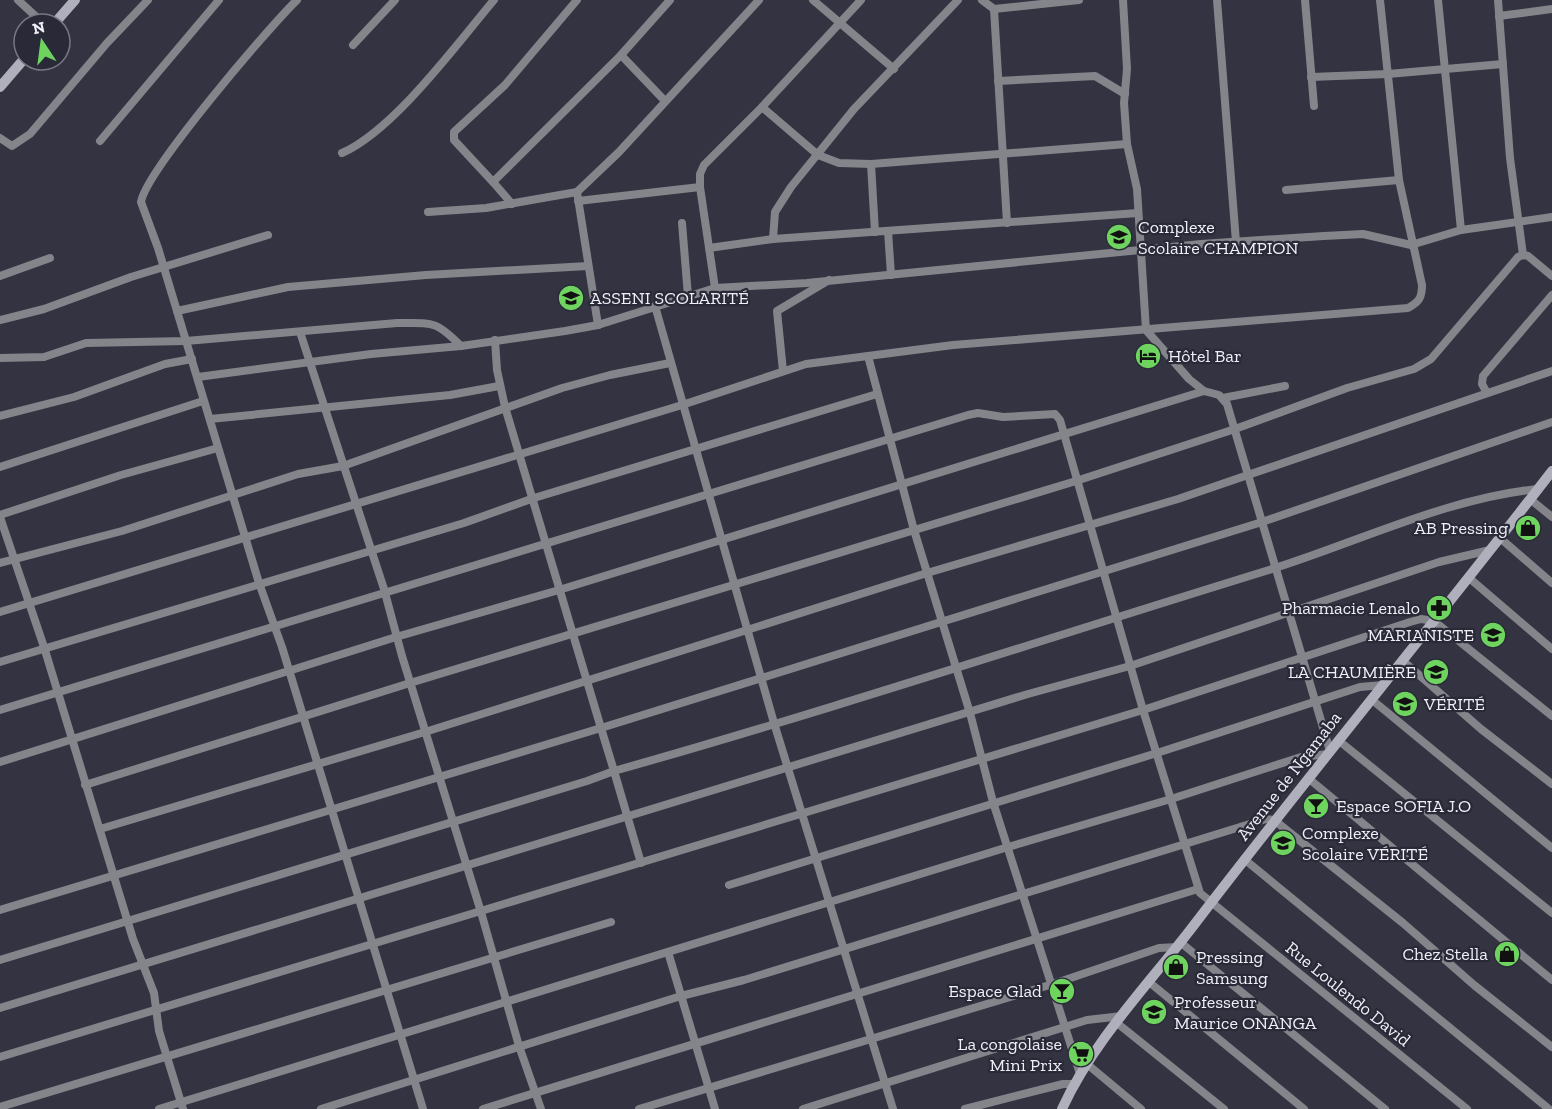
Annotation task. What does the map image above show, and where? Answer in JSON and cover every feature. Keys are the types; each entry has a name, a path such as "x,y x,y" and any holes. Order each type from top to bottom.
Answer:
{"main road":[{"path":"64,12 75,0"},
{"path":"1,87 13,72"},
{"name":"Avenue de Ngamaba","path":"1062,1109 1076,1079 1120,1019 1274,820 1552,471"}],"street":[{"path":"18,0 31,12"},
{"path":"0,138 12,146 30,134 107,43 148,0"},
{"path":"100,141 219,0"},
{"path":"297,0 183,135 145,191 141,202 164,267 198,377 203,401 303,716 423,1109"},
{"path":"353,45 395,0"},
{"path":"342,153 373,134 434,72 494,0"},
{"path":"512,204 454,140 454,132 505,85 577,0"},
{"path":"494,182 621,56 670,0"},
{"path":"577,197 759,0"},
{"path":"813,0 894,69"},
{"path":"715,288 700,187 700,174 704,165 762,107 861,0"},
{"path":"773,239 774,218 778,205 854,109 958,0"},
{"path":"982,0 994,9 1079,0"},
{"path":"1123,0 1127,69 1125,94 1127,144 1137,189 1146,330 1189,379 1204,391 1223,398 1284,386"},
{"path":"1217,0 1236,242"},
{"path":"1305,0 1314,106"},
{"path":"0,612 519,452 682,405 756,382 783,370 818,362 953,345 1408,308 1418,303 1422,296 1399,180 1380,0"},
{"path":"1438,0 1461,230"},
{"path":"1498,0 1517,222 1523,255"},
{"path":"994,9 1004,153 1006,223"},
{"path":"1499,16 1552,9"},
{"path":"621,56 665,101"},
{"path":"1311,77 1388,74 1503,64"},
{"path":"998,81 1095,76 1125,94"},
{"path":"762,107 818,155 839,163 871,164 1004,153 1092,149 1127,144"},
{"path":"871,164 875,232"},
{"path":"1286,190 1399,180"},
{"path":"428,212 700,187"},
{"path":"577,197 598,325"},
{"path":"709,248 773,239 1138,213"},
{"path":"198,377 462,346 598,325 715,288 891,275 1236,242 1363,234 1411,245 1461,230 1552,218"},
{"path":"682,223 688,296"},
{"path":"888,231 891,275"},
{"path":"0,320 44,309 164,267 268,236"},
{"path":"85,785 734,583 1076,481 1235,429 1347,388 1422,365 1431,359 1518,257 1528,256 1552,276"},
{"path":"0,276 50,258"},
{"path":"177,311 288,287 426,274 588,266"},
{"path":"783,370 777,311 829,280"},
{"path":"1487,393 1482,384 1483,376 1552,295"},
{"path":"655,306 774,723 893,1109"},
{"path":"0,358 44,357 86,343 186,341 397,323 432,323 441,326 462,346"},
{"path":"300,333 308,363 372,550 519,1046 537,1092 541,1109"},
{"path":"495,340 499,386 641,863"},
{"path":"868,356 901,484 970,713 993,802 1053,984 1076,1079 964,1109"},
{"path":"0,416 74,397 165,364 192,359"},
{"path":"0,562 122,531 298,474 343,466 505,407 610,375 670,363"},
{"path":"100,829 425,732 748,632 927,573 1090,526 1552,371"},
{"path":"210,419 450,395 499,386"},
{"path":"0,762 396,637 559,590 1204,391"},
{"path":"0,662 464,523 534,498 694,448 877,394"},
{"path":"159,1109 182,1106 401,1034 1171,799 1301,756 1329,752 1303,656 1235,429 1223,398"},
{"path":"0,467 203,401"},
{"path":"0,710 385,594 544,542 978,413 1003,417 1055,414 1060,420 1116,619 1198,889 695,1041 483,1109"},
{"path":"0,910 1104,573 1262,522 1552,423"},
{"path":"182,1106 159,1031 154,993 142,966 44,647 0,516 121,475 218,448"},
{"path":"0,960 1116,619 1443,511 1507,492 1538,489"},
{"path":"1530,500 1552,517"},
{"path":"1500,538 1552,583"},
{"path":"0,1008 1130,666 1439,562 1490,550"},
{"path":"1468,578 1552,649"},
{"path":"0,1057 373,946 1143,710 1421,619 1434,621 1552,716"},
{"path":"1402,660 1481,729 1552,784"},
{"path":"729,885 1157,753 1360,687 1383,686"},
{"path":"1371,699 1552,848"},
{"path":"1338,740 1552,913"},
{"path":"1308,778 1552,981"},
{"path":"321,1109 681,996 842,949 1261,819 1274,820 1403,923 1474,985 1552,1047"},
{"path":"1244,859 1549,1109"},
{"name":"Rue Loulendo David","path":"1198,889 1211,902 1467,1109"},
{"path":"0,1107 611,922"},
{"path":"639,1109 1053,984 1159,948 1178,945 1385,1109"},
{"path":"668,952 715,1109"},
{"path":"1149,982 1304,1109"},
{"path":"803,1109 1099,1017 1120,1019 1224,1109"},
{"path":"1087,1064 1141,1109"}],"place":[{"name":"Complexe Scolaire CHAMPION","path":"1119,237"},
{"name":"ASSENI SCOLARITÉ","path":"571,298"},
{"name":"Hôtel Bar","path":"1148,356"},
{"name":"AB Pressing","path":"1528,528"},
{"name":"Pharmacie Lenalo","path":"1439,608"},
{"name":"MARIANISTE","path":"1493,635"},
{"name":"LA CHAUMIÈRE","path":"1436,672"},
{"name":"VÉRITÉ","path":"1405,704"},
{"name":"Espace SOFIA J.O","path":"1316,806"},
{"name":"Complexe Scolaire VÉRITÉ","path":"1283,843"},
{"name":"Chez Stella","path":"1507,954"},
{"name":"Pressing Samsung","path":"1176,967"},
{"name":"Espace Glad","path":"1062,991"},
{"name":"Professeur Maurice ONANGA","path":"1154,1012"},
{"name":"La congolaise Mini Prix","path":"1081,1054"}]}
